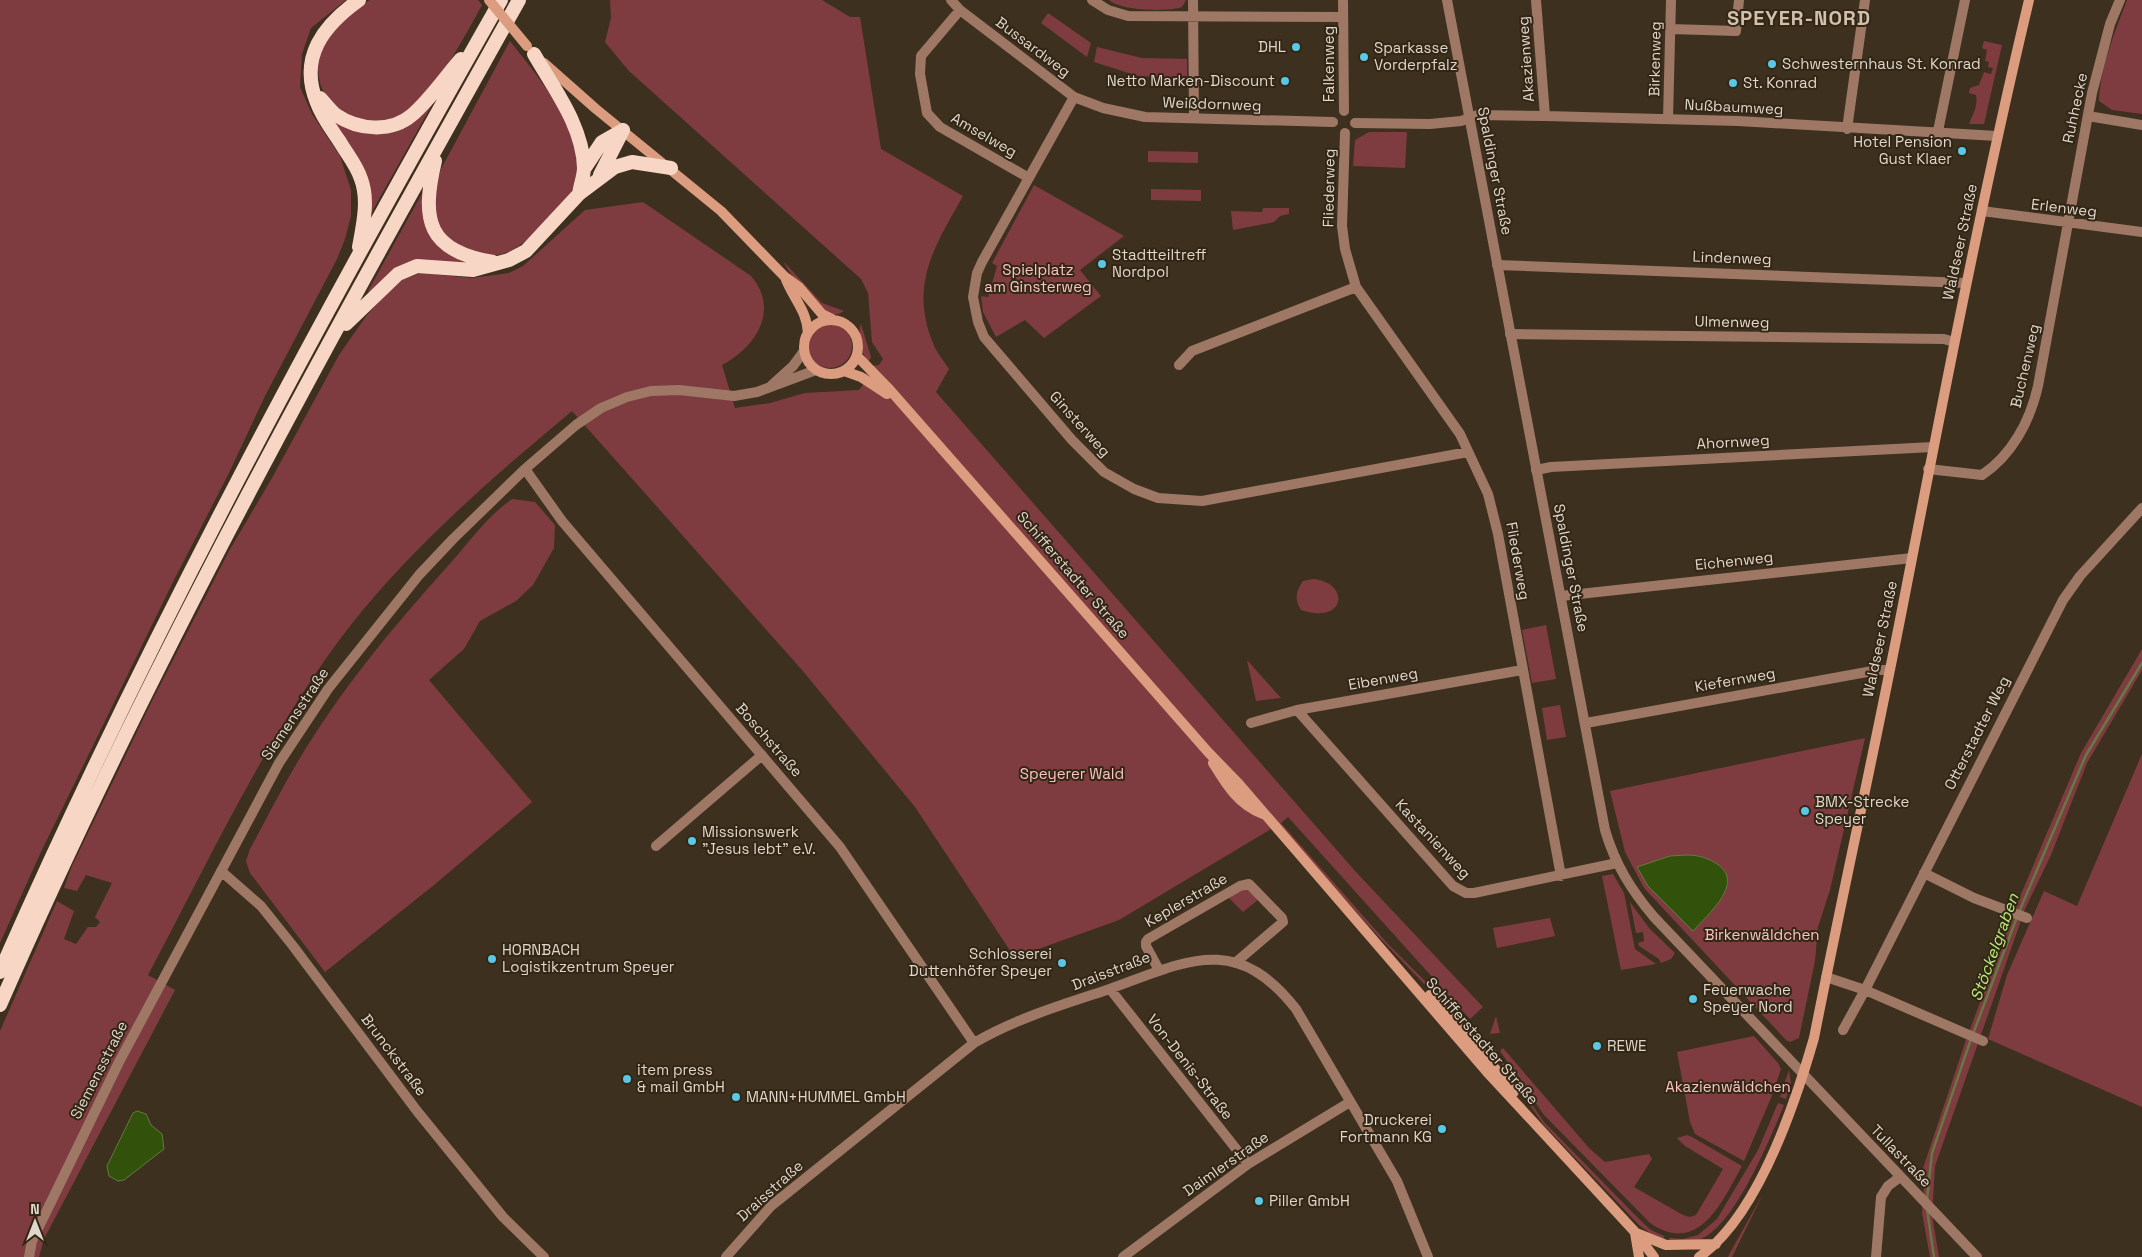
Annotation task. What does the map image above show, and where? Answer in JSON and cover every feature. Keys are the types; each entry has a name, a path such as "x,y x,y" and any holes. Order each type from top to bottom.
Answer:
{"highway":[{"path":"356,259 365,213 362,179 317,103 313,89 312,56 323,32 340,14 359,0"},
{"path":"0,1006 38,902 178,595 356,259 501,0"},
{"path":"54,866 192,601 333,337 519,0"},
{"path":"313,89 336,114 359,126 379,128 397,124 412,115 481,36"},
{"path":"531,50 575,128 584,169"},
{"path":"578,194 584,169 602,142 623,130"},
{"path":"598,177 623,130"},
{"path":"440,143 429,187 428,206 430,221 438,236 452,250 468,258 499,263"},
{"path":"333,337 381,287 398,274 417,266 473,270 499,263 526,251 578,194 615,166 632,162 671,168"},
{"path":"0,972 38,902"}],"main road":[{"path":"489,0 531,50 558,77 721,211 784,276 799,287 822,314 832,320 842,322 853,331 858,343 857,356 853,364 844,371 832,374 816,370 806,358 804,351 808,332 807,320 800,304 790,291 784,276"},
{"name":"Waldseer Straße","path":"1699,1257 1716,1244 1732,1226 1761,1175 1785,1123 1803,1075 1814,1038 1966,283 2028,0"},
{"path":"808,332 818,323 832,320"},
{"name":"Schifferstadter Straße","path":"857,356 1397,964 1487,1072 1635,1232 1654,1257"},
{"name":"Schifferstadter Straße","path":"844,371 882,389 914,418"},
{"path":"1635,1232 1666,1245 1716,1244 1711,1257"},
{"path":"1635,1232 1639,1257"}],"street":[{"name":"Bussardweg","path":"951,0 960,10 1074,97"},
{"path":"1092,0 1108,10 1128,16 1344,17"},
{"path":"1193,0 1194,118"},
{"name":"Falkenweg","path":"1333,122 1336,114 1344,111 1344,0"},
{"name":"Spaldinger Straße","path":"1447,0 1605,830 1616,863 1633,890 1654,917 1803,1075"},
{"name":"Akazienweg","path":"1536,0 1545,116"},
{"name":"Birkenweg","path":"1668,119 1671,0"},
{"path":"1670,29 1733,31 1738,28 1739,0"},
{"path":"1847,129 1865,0"},
{"path":"1938,131 1965,0"},
{"name":"Ruhhecke","path":"2069,224 2088,116 2110,24 2120,0"},
{"name":"Amselweg","path":"960,10 921,56 920,74 927,113 940,127 1029,178"},
{"name":"Weißdornweg","path":"1074,97 1126,114 1146,117 1333,122"},
{"name":"Ginsterweg","path":"1074,97 977,273 973,297 978,322 990,346 1089,459 1114,479 1158,498 1202,501 1468,452"},
{"path":"1344,111 1352,114 1355,123 1430,124 1469,118"},
{"name":"Nußbaumweg","path":"1469,118 1478,115 1668,119 1847,129 1938,131 1997,136"},
{"path":"2088,116 2142,125"},
{"path":"1333,122 1338,131 1345,133"},
{"name":"Fliederweg","path":"1355,123 1353,129 1345,133 1342,226 1345,249 1356,288 1460,434 1491,503 1561,876"},
{"name":"Erlenweg","path":"1982,211 2069,224 2142,232"},
{"name":"Buchenweg","path":"1928,469 1982,475 1998,461 2022,432 2030,414 2038,386 2069,224"},
{"name":"Lindenweg","path":"1497,265 1966,283"},
{"path":"1180,365 1192,351 1356,288"},
{"name":"Ulmenweg","path":"1510,334 1944,339 1954,342"},
{"path":"768,389 793,366 804,351"},
{"name":"Siemensstraße","path":"29,1257 32,1241 119,1062 279,763 328,689 419,575 453,538 525,469 576,425 601,408 626,397 651,391 679,390 734,396 768,389 816,370"},
{"name":"Ahornweg","path":"1536,470 1551,467 1933,447"},
{"name":"Boschstraße","path":"525,469 562,521 845,853 974,1043"},
{"name":"Otterstadter Weg","path":"1843,1030 2063,600 2080,576 2142,508"},
{"name":"Eichenweg","path":"1561,596 1912,558"},
{"name":"Eibenweg","path":"1251,723 1297,710 1522,670"},
{"name":"Kiefernweg","path":"1586,723 1878,670 1889,670"},
{"name":"Kastanienweg","path":"1297,710 1459,891 1474,893 1616,863"},
{"path":"656,846 762,756"},
{"name":"Brunckstraße","path":"221,871 261,906 503,1218 544,1257"},
{"path":"1924,873 1974,898 2021,916"},
{"name":"Keplerstraße","path":"1159,970 1146,946 1148,939 1240,886 1249,884 1283,922 1235,963"},
{"name":"Draisstraße","path":"726,1257 771,1206 974,1043 1008,1026 1159,970 1194,960 1235,963 1268,979 1284,994 1303,1018 1397,1181 1428,1257"},
{"path":"1826,977 1865,990 1981,1040"},
{"name":"Von-Denis-Straße","path":"1110,989 1248,1164"},
{"name":"Tullastraße","path":"1803,1075 1977,1257"},
{"name":"Daimlerstraße","path":"1123,1257 1248,1164 1350,1102"},
{"path":"1876,1257 1881,1197 1888,1186 1900,1177"}],"green space":[{"path":"0,0 346,0 311,28 302,54 300,87 312,114 340,156 351,190 351,216 337,259 265,396 228,475 172,584 40,854 0,943"},
{"path":"370,0 478,0 482,5 439,78 419,103 409,111 392,119 374,121 357,118 342,111 330,100 321,86 318,70 321,51 326,37 346,17"},
{"name":"Speyerer Wald","path":"610,0 822,0 850,17 860,17 881,149 963,196 935,249 928,266 925,284 926,322 934,346 949,369 936,392 1356,872 1483,1007 1470,1019 1288,817 1281,823 1388,944 1451,1007 1464,1016 1463,1019 1451,1012 1378,936 1278,825 1119,920 1030,952 1013,955 915,807 802,670 572,411 484,486 401,567 350,626 321,666 267,751 148,975 175,990 44,1239 39,1257 0,1257 0,1031 57,901 74,911 64,939 76,944 88,927 96,927 100,922 95,917 112,883 86,875 77,891 64,888 72,866 152,701 229,551 272,478 339,355 367,315 396,282 421,273 472,278 509,273 523,266 585,210 643,202 751,276 759,289 764,314 760,326 754,338 745,348 722,365 735,408 770,403 805,393 859,390 868,378 865,375 872,366 879,365 883,359 872,342 868,293 861,279 629,71 605,42 611,18"},
{"path":"1109,0 1186,0 1182,7 1175,9 1144,10 1115,4"},
{"path":"2127,0 2142,0 2142,114 2112,110 2099,101 2105,63"},
{"path":"1048,13 1091,43 1087,57 1041,23"},
{"path":"510,41 556,103 575,139 578,174 574,187 567,198 548,221 525,242 505,253 481,255 459,248 442,232 434,210 434,195 441,169"},
{"path":"1984,41 2002,45 1984,124 1969,124 1976,103 1976,95 1969,93 1970,88 1979,85 1984,72 1991,74 1993,68 1988,67 1989,62 1985,61 1987,50 1982,48"},
{"path":"1097,47 1142,58 1187,59 1187,78 1138,76 1094,62"},
{"path":"321,101 364,130 433,103 370,215"},
{"path":"1369,132 1407,132 1405,168 1353,166 1355,140"},
{"path":"1148,151 1198,152 1198,163 1148,162"},
{"name":"Spielplatz am Ginsterweg","path":"1034,185 1124,236 1080,270 1101,296 1044,338 1025,320 996,337 983,312 981,296 988,297 997,266 992,263"},
{"path":"1151,189 1201,190 1201,201 1151,200"},
{"path":"424,190 425,218 473,263 394,270 370,292 368,291"},
{"path":"1263,208 1289,208 1289,214 1280,216 1274,222 1233,230 1231,211 1262,212"},
{"path":"784,262 822,303 844,311 833,315 824,311 796,281"},
{"path":"826,324 834,324 846,330 852,346 846,362 834,368 826,368 814,362 808,350 808,342 814,330"},
{"path":"861,324 871,357 868,363 861,344"},
{"path":"512,499 535,502 555,525 554,548 533,585 516,601 480,621 464,649 429,680 532,802 434,885 325,972 250,873 246,861 250,849 297,763 348,686 406,613 478,531"},
{"path":"1313,579 1325,582 1333,587 1338,594 1335,608 1327,612 1316,613 1301,610 1297,599 1299,588 1303,581"},
{"path":"1546,625 1556,679 1532,683 1522,630"},
{"path":"2142,649 2142,670 2087,763 2051,855 2025,909 1935,1166 1932,1215 1939,1257 1930,1257 1922,1213 1924,1186 1919,1180 1966,1040 2016,906 2081,753"},
{"path":"1247,660 1281,698 1256,701"},
{"path":"1560,705 1566,737 1547,740 1542,708"},
{"name":"Birkenwäldchen","path":"1865,738 1830,890 1818,927 1815,961 1799,1038 1790,1042 1786,1040 1644,888 1625,852 1610,791","holes":["1687,855 1714,862 1724,870 1728,883 1638,868 1663,858"]},
{"path":"2142,754 2142,1107 1988,1039 2007,975 2044,891 2077,906"},
{"path":"1613,874 1624,893 1635,949 1656,964 1621,970 1602,876"},
{"path":"1242,888 1250,889 1259,899 1243,912 1229,898"},
{"path":"1630,902 1649,928 1675,953 1671,959 1661,963 1659,959 1639,946 1638,943 1644,941 1643,932 1636,933"},
{"path":"1550,918 1555,936 1497,948 1493,928"},
{"path":"1496,1016 1500,1033 1490,1034"},
{"name":"Akazienwäldchen","path":"1754,1036 1781,1069 1771,1098 1744,1161 1695,1134 1690,1122 1677,1052"},
{"path":"1492,1043 1498,1055 1544,1122 1641,1221 1651,1230 1664,1236 1663,1240 1639,1225 1543,1124 1495,1054 1491,1046"},
{"path":"1503,1048 1589,1148 1605,1162 1649,1154 1652,1159 1634,1187 1683,1215 1690,1217 1696,1215 1723,1169 1685,1146 1677,1138 1687,1135 1692,1137 1742,1166 1717,1208 1696,1229 1682,1233 1667,1232 1650,1223 1544,1115 1500,1051"},
{"path":"1789,1070 1791,1084 1786,1099 1780,1097"},
{"path":"1778,1103 1784,1105 1770,1138 1751,1178 1728,1215 1715,1229 1703,1238 1691,1241 1669,1242 1669,1238 1683,1239 1698,1235 1717,1219 1758,1150"},
{"path":"1763,1194 1732,1257 1728,1257 1731,1251"}],"shaded area":[{"path":"1687,855 1703,857 1717,864 1725,872 1727,880 1726,889 1721,899 1693,931 1648,886 1637,867 1670,856"},
{"path":"137,1111 146,1114 151,1125 162,1134 164,1149 124,1180 118,1181 109,1176 107,1166 133,1113"}],"waterway":[{"name":"Stöckelgraben","path":"2019,912 2086,755 2142,663"},
{"name":"Stöckelgraben","path":"1973,1034 2017,917"},
{"name":"Stöckelgraben","path":"1927,1199 1932,1153 1971,1039"},
{"name":"Stöckelgraben","path":"1927,1209 1934,1257"}],"place":[{"name":"DHL","path":"1296,47"},
{"name":"Sparkasse Vorderpfalz","path":"1364,57"},
{"name":"Schwesternhaus St. Konrad","path":"1772,64"},
{"name":"Netto Marken-Discount","path":"1285,81"},
{"name":"St. Konrad","path":"1733,83"},
{"name":"Hotel Pension Gust Klaer","path":"1962,151"},
{"name":"Stadtteiltreff Nordpol","path":"1102,264"},
{"name":"BMX-Strecke Speyer","path":"1805,811"},
{"name":"Missionswerk \"Jesus lebt\" e.V.","path":"692,841"},
{"name":"HORNBACH Logistikzentrum Speyer","path":"492,959"},
{"name":"Schlosserei Duttenhöfer Speyer","path":"1062,963"},
{"name":"Feuerwache Speyer Nord","path":"1693,999"},
{"name":"REWE","path":"1597,1046"},
{"name":"item press & mail GmbH","path":"627,1079"},
{"name":"MANN+HUMMEL GmbH","path":"736,1097"},
{"name":"Druckerei Fortmann KG","path":"1442,1129"},
{"name":"Piller GmbH","path":"1259,1201"}],"district":[{"name":"SPEYER-NORD","path":"1799,18"}]}
